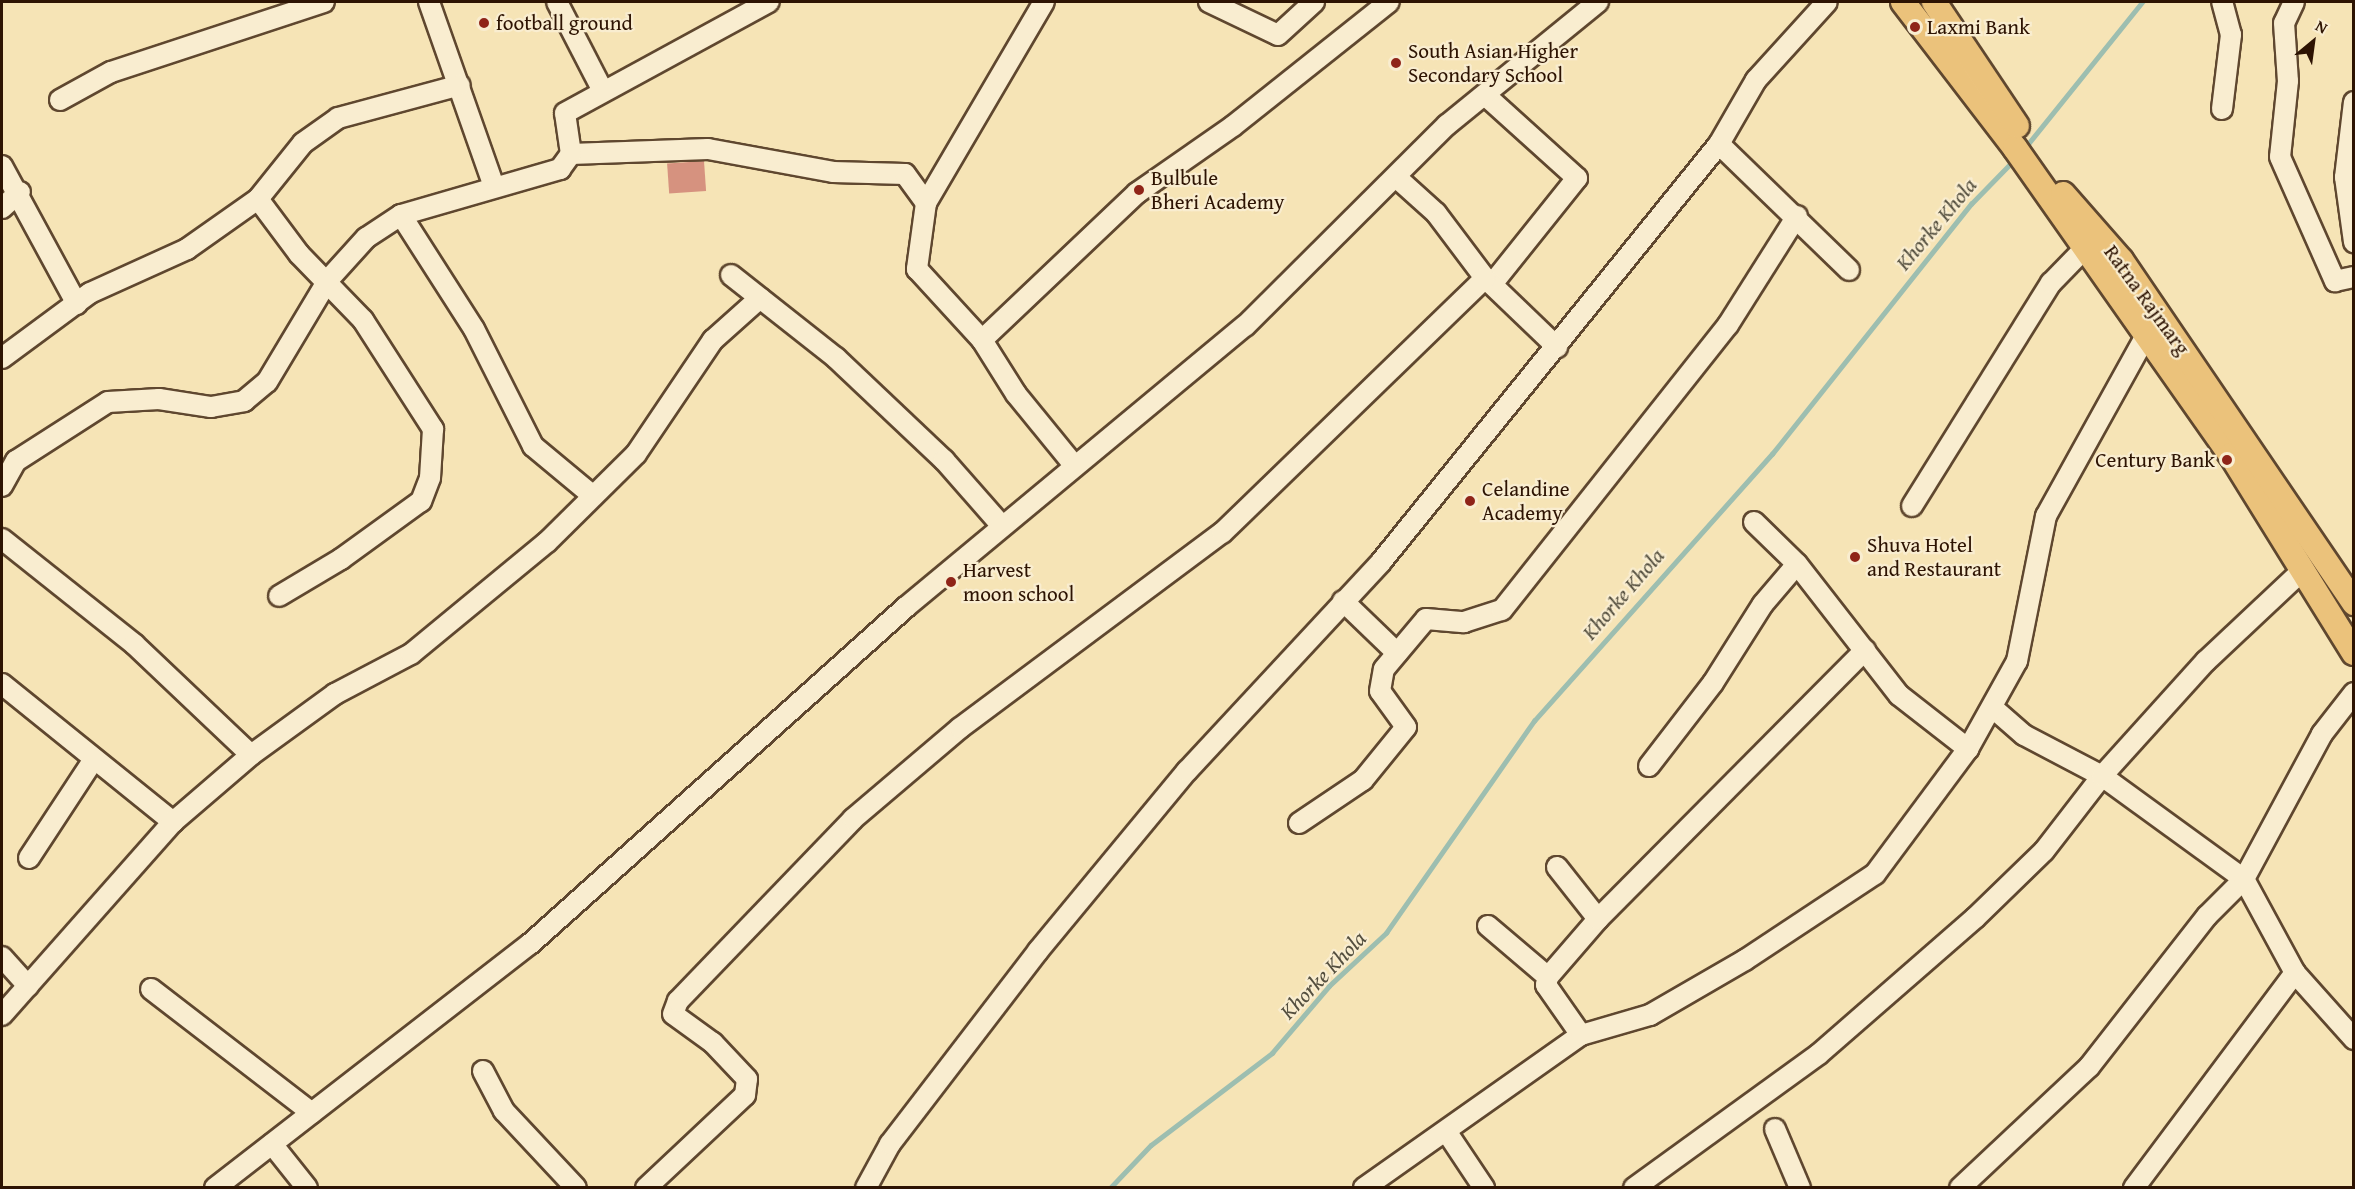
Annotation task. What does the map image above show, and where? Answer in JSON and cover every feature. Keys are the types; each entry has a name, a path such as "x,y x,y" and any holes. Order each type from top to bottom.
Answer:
{"main road":[{"path":"1903,2 2019,141"},
{"name":"Ratna Rajmarg","path":"1934,2 2085,248 2147,334 2303,570 2354,653"},
{"name":"Ratna Rajmarg","path":"2044,182 2121,260 2351,593"}],"street":[{"path":"429,2 494,187"},
{"path":"556,2 602,89"},
{"path":"2,486 16,461 108,402 159,399 211,407 244,401 267,382 328,280 366,238 401,214 560,168 571,154 565,113 602,89 769,2"},
{"path":"1044,2 926,203 917,269 982,340 1016,394 1074,465"},
{"path":"1209,2 1278,35 1314,2"},
{"path":"982,340 1137,193 1233,126 1389,2"},
{"path":"215,1188 530,944 1002,526 1245,326 1396,177 1485,95 1598,2"},
{"path":"866,1188 890,1144 1038,951 1187,771 1343,601 1557,347 1719,144 1756,80 1827,2"},
{"path":"2222,2 2231,34 2222,109"},
{"path":"2294,2 2284,23 2288,81 2280,157 2335,281 2354,277"},
{"path":"60,100 111,72 318,3"},
{"path":"2,358 76,304 134,269 187,249 258,199 303,143 338,118 460,85"},
{"path":"646,1188 745,1095 747,1079 713,1043 673,1014 678,1001 853,819 960,728 1222,533 1488,281 1576,178 1485,95"},
{"path":"2354,102 2345,177 2354,242"},
{"path":"1719,144 1797,216 1849,270"},
{"path":"571,154 708,149 833,172 905,174 926,203"},
{"path":"2,166 20,192 76,304"},
{"path":"1396,177 1436,213 1488,281 1557,347"},
{"path":"2,208 20,192"},
{"path":"258,199 299,254 328,280 363,320 433,429 433,457 421,501 341,560 279,596"},
{"path":"401,214 474,329 533,446 592,495"},
{"path":"1299,823 1363,780 1406,727 1380,691 1384,669 1397,653 1426,618 1464,622 1502,610 1728,325 1797,216"},
{"path":"1912,506 2051,282 2085,248"},
{"path":"731,275 836,358 944,460 1002,526"},
{"path":"2,1015 173,822 251,754 335,694 411,654 546,542 636,454 713,340 760,298"},
{"path":"1364,1188 1581,1035 1650,1015 1745,960 1875,874 1968,749 2017,661 2046,516 2147,334"},
{"path":"1754,522 1797,564 1899,695 1968,749"},
{"path":"2,539 134,644 251,754"},
{"path":"1649,766 1713,683 1763,603 1797,564"},
{"path":"1634,1188 1819,1054 1975,918 2044,851 2102,776 2206,661 2303,570"},
{"path":"1343,601 1397,653"},
{"path":"1581,1035 1546,985 1548,977 1598,919 1865,650"},
{"path":"2,684 173,822"},
{"path":"1960,1188 2089,1066 2201,924 2244,879 2322,734 2354,693"},
{"path":"1992,708 2024,735 2102,776 2244,879 2295,973 2354,1039"},
{"path":"29,858 94,759"},
{"path":"1557,867 1598,919"},
{"path":"1488,926 1548,977"},
{"path":"2,957 28,986"},
{"path":"2134,1188 2295,973"},
{"path":"151,989 312,1113"},
{"path":"483,1071 504,1111 576,1188"},
{"path":"1775,1129 1800,1188"},
{"path":"1446,1131 1484,1188"},
{"path":"272,1144 306,1188"}],"building":[{"path":"704,161 706,191 669,194 667,164"}],"waterway":[{"name":"Khorke Khola","path":"2024,149 2142,2"},
{"name":"Khorke Khola","path":"1110,1188 1151,1145 1272,1053 1329,986 1386,933 1534,721 1772,454 1971,204 2014,160"}],"place":[{"name":"football ground","path":"484,23"},
{"name":"Laxmi Bank","path":"1915,27"},
{"name":"South Asian Higher Secondary School","path":"1396,63"},
{"name":"Bulbule Bheri Academy","path":"1139,190"},
{"name":"Century Bank","path":"2227,460"},
{"name":"Celandine Academy","path":"1470,501"},
{"name":"Shuva Hotel and Restaurant","path":"1855,557"},
{"name":"Harvest moon school","path":"951,582"}]}
